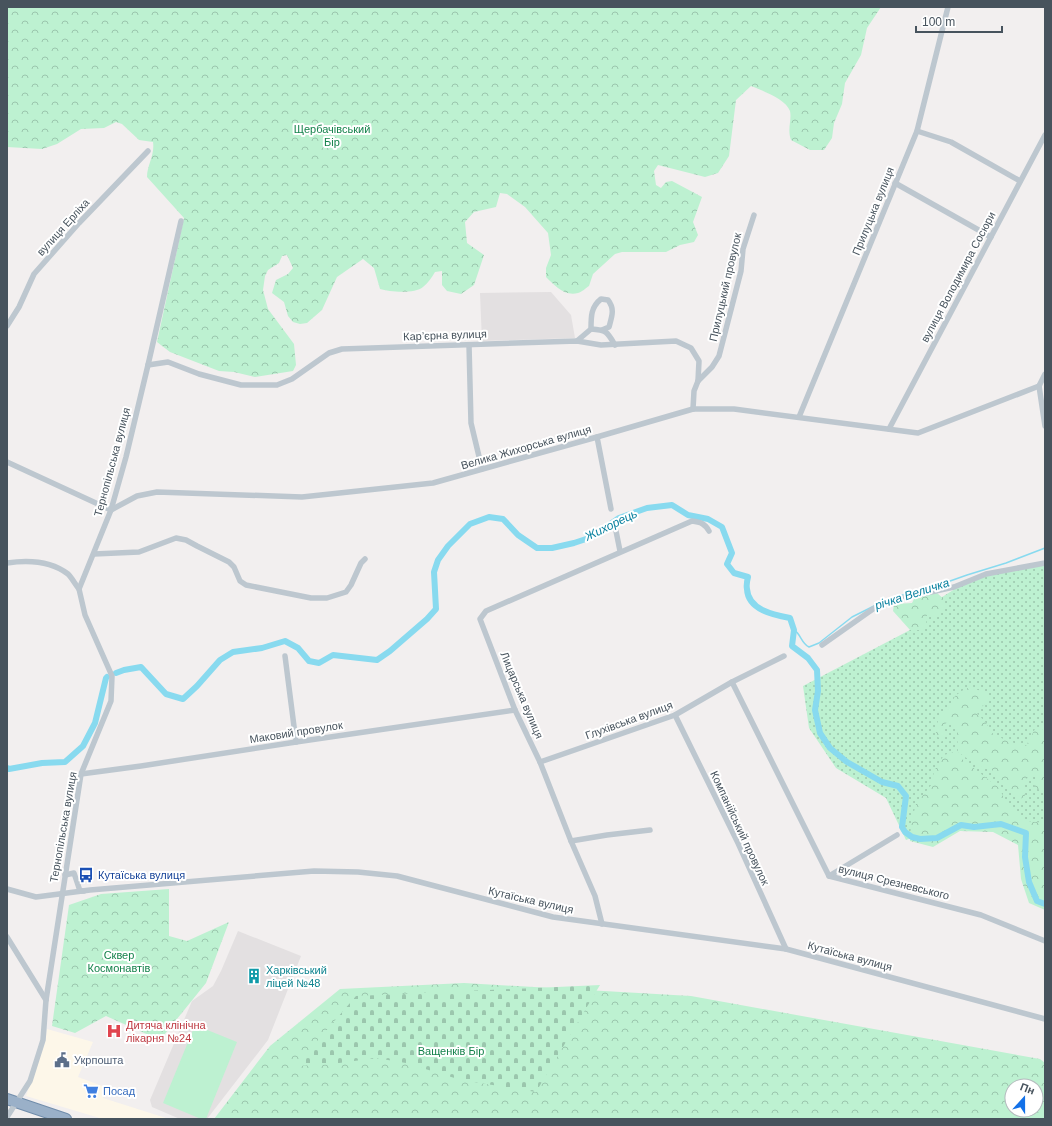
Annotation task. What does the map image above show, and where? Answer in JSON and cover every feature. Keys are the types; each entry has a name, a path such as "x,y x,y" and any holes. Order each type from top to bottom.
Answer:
{"highway":[{"path":"11,1101 66,1119"}],"street":[{"name":"Прилуцька вулиця","path":"799,417 917,131 948,7"},
{"path":"917,131 951,142 1020,181"},
{"name":"вулиця Володимира Сосюри","path":"889,429 1045,135"},
{"name":"вулиця Ерліха","path":"7,326 19,307 34,274 79,223 148,151"},
{"path":"895,184 991,237"},
{"name":"Прилуцький провулок","path":"698,381 712,367 719,356 741,271 743,249 754,214"},
{"name":"Тернопільська вулиця","path":"7,1116 11,1101 30,1081 44,1040 46,1000 81,774 111,701 112,676 85,615 79,589 111,510 148,365 181,221"},
{"path":"591,329 592,311 601,299 608,300 612,306 612,316 609,326 602,330"},
{"path":"577,341 591,329 602,330 608,333 615,345"},
{"name":"Кар’єрна вулиця","path":"148,365 168,362 199,374 241,385 277,385 292,379 329,353 342,349 577,341 601,345 615,345 676,341 691,348 698,361 698,381 694,391 693,409"},
{"path":"469,345 471,424 482,469"},
{"path":"1045,374 1039,386 1045,426"},
{"name":"Велика Жихорська вулиця","path":"111,510 137,496 157,492 302,497 433,483 693,409 734,409 918,433 1039,386"},
{"path":"597,437 611,509"},
{"path":"7,462 111,510"},
{"name":"Лицарська вулиця","path":"602,924 595,896 571,841 540,762 515,710 480,620 486,611 620,551 692,521 700,522 706,526 709,531"},
{"path":"616,531 620,551"},
{"path":"94,554 139,552 176,538 186,540 229,562 234,567 240,581 246,585 311,598 328,598 346,592 351,585 361,563 365,559"},
{"path":"7,563 36,561 57,567 68,574 79,589"},
{"path":"822,645 873,609 889,601 954,587 986,574 1045,563"},
{"path":"285,656 296,742"},
{"name":"Глухівська вулиця","path":"540,762 675,715 732,682 784,656"},
{"name":"вулиця Срезневського","path":"732,682 829,876 981,916 1045,941"},
{"name":"Маковий провулок","path":"81,774 515,710"},
{"name":"Компанійський провулок","path":"675,715 738,843 786,949"},
{"path":"571,841 650,830"},
{"path":"829,876 897,835"},
{"name":"Кутаїська вулиця","path":"7,889 36,897 86,890 314,871 358,872 397,876 553,918 786,949 1045,1019"},
{"path":"65,875 74,873 80,891 86,890"},
{"path":"7,937 46,1000"}],"shaded area":[{"path":"551,292 571,315 575,338 482,341 480,293"},
{"path":"238,931 301,956 268,1040 207,1119 180,1119 152,1107 150,1100 192,1001 213,986"},
{"path":"47,1029 93,1042 78,1077 105,1087 103,1098 169,1119 103,1119 26,1096 45,1043"}],"green space":[{"name":"Щербачівський Бір","path":"7,7 881,7 867,28 861,55 845,83 842,104 834,123 832,138 824,150 810,150 791,140 789,132 790,111 788,107 779,99 751,86 736,100 729,156 718,173 705,177 658,165 654,171 656,185 661,188 666,182 672,181 702,197 693,222 698,235 694,242 680,245 666,252 622,252 615,254 593,274 589,286 582,291 573,294 564,292 546,277 546,268 551,255 548,233 525,207 507,194 500,193 496,207 474,212 465,222 467,243 484,255 474,285 461,294 447,291 442,285 442,271 435,272 425,285 414,291 396,292 380,289 374,268 363,259 337,277 322,310 307,323 300,324 293,322 288,316 284,302 272,293 276,280 288,274 293,268 287,255 282,256 279,263 268,270 265,276 263,290 268,309 294,344 296,365 293,371 255,377 234,372 219,371 170,352 157,342 184,218 147,177 153,151 153,142 139,140 122,124 116,122 104,128 81,129 57,144 42,149 7,147"},
{"path":"1045,563 1045,858 991,808 906,840 886,798 836,768 809,728 803,686 910,630 931,604 958,587 986,574"},
{"path":"937,593 945,600 943,610 936,618 930,613 927,613 926,627 919,630 910,630 893,611 894,604 912,603 915,597"},
{"path":"966,688 984,691 989,700 976,712 986,723 992,733 1007,741 1026,746 1036,727 1045,730 1045,791 1034,788 1037,774 1023,780 1025,801 1004,787 992,770 978,766 958,752 957,727 949,721 945,724 942,742 936,734 940,715 951,706 955,696"},
{"path":"954,752 998,787 1005,799 1020,818 1027,821 1045,823 1045,910 1029,903 1021,879 1018,845 993,832 960,831 933,847 910,841 911,823 916,804 932,784 934,771 944,755"},
{"name":"Сквер Космонавтів","path":"169,889 169,936 187,941 229,922 206,983 160,1040 106,1016 75,1033 52,1026 69,905 101,894"},
{"name":"Ващенків Бір","path":"464,983 691,996 1040,1059 1045,1063 1045,1119 214,1119 270,1046 340,989"},
{"path":"600,985 536,1092 461,1080 406,1063 376,1058 332,1064 296,1066 356,996"},
{"path":"195,1025 237,1042 206,1119 201,1119 163,1103"}],"waterway":[{"name":"Жихорець","path":"116,673 141,667 166,694 183,699 197,686 220,660 233,652 262,648 285,641 298,648 309,661 319,663 333,655 377,660 390,651 427,619 436,609 434,572 438,560 448,546 470,524 489,517 503,519 518,535 537,548 552,548 592,537 619,518 647,508 672,505 688,515 708,519 722,527 732,553 727,564 734,573 748,577 748,596 752,602 757,607 770,613 790,618 794,630 792,646 808,658 817,670 818,691 815,710 820,733 830,748 847,762 882,782 898,786 906,796 902,827 905,832 912,837 920,839 937,838 961,825 974,827 1001,824 1026,833 1025,857 1029,882 1037,901 1045,904"},
{"name":"річка Величка","path":"899,596 936,586 1006,563 1045,548"},
{"name":"річка Величка","path":"794,630 809,647 819,643 852,617 880,603"},
{"name":"Жихорець","path":"7,768 9,769 42,763 65,762 83,746 95,723 107,677"}],"place":[{"name":"Кутаїська вулиця","path":"86,875"},
{"name":"Харківський ліцей №48","path":"254,976"},
{"name":"Дитяча клінічна лікарня №24","path":"114,1031"},
{"name":"Укрпошта","path":"62,1060"},
{"name":"Посад","path":"91,1091"}]}
